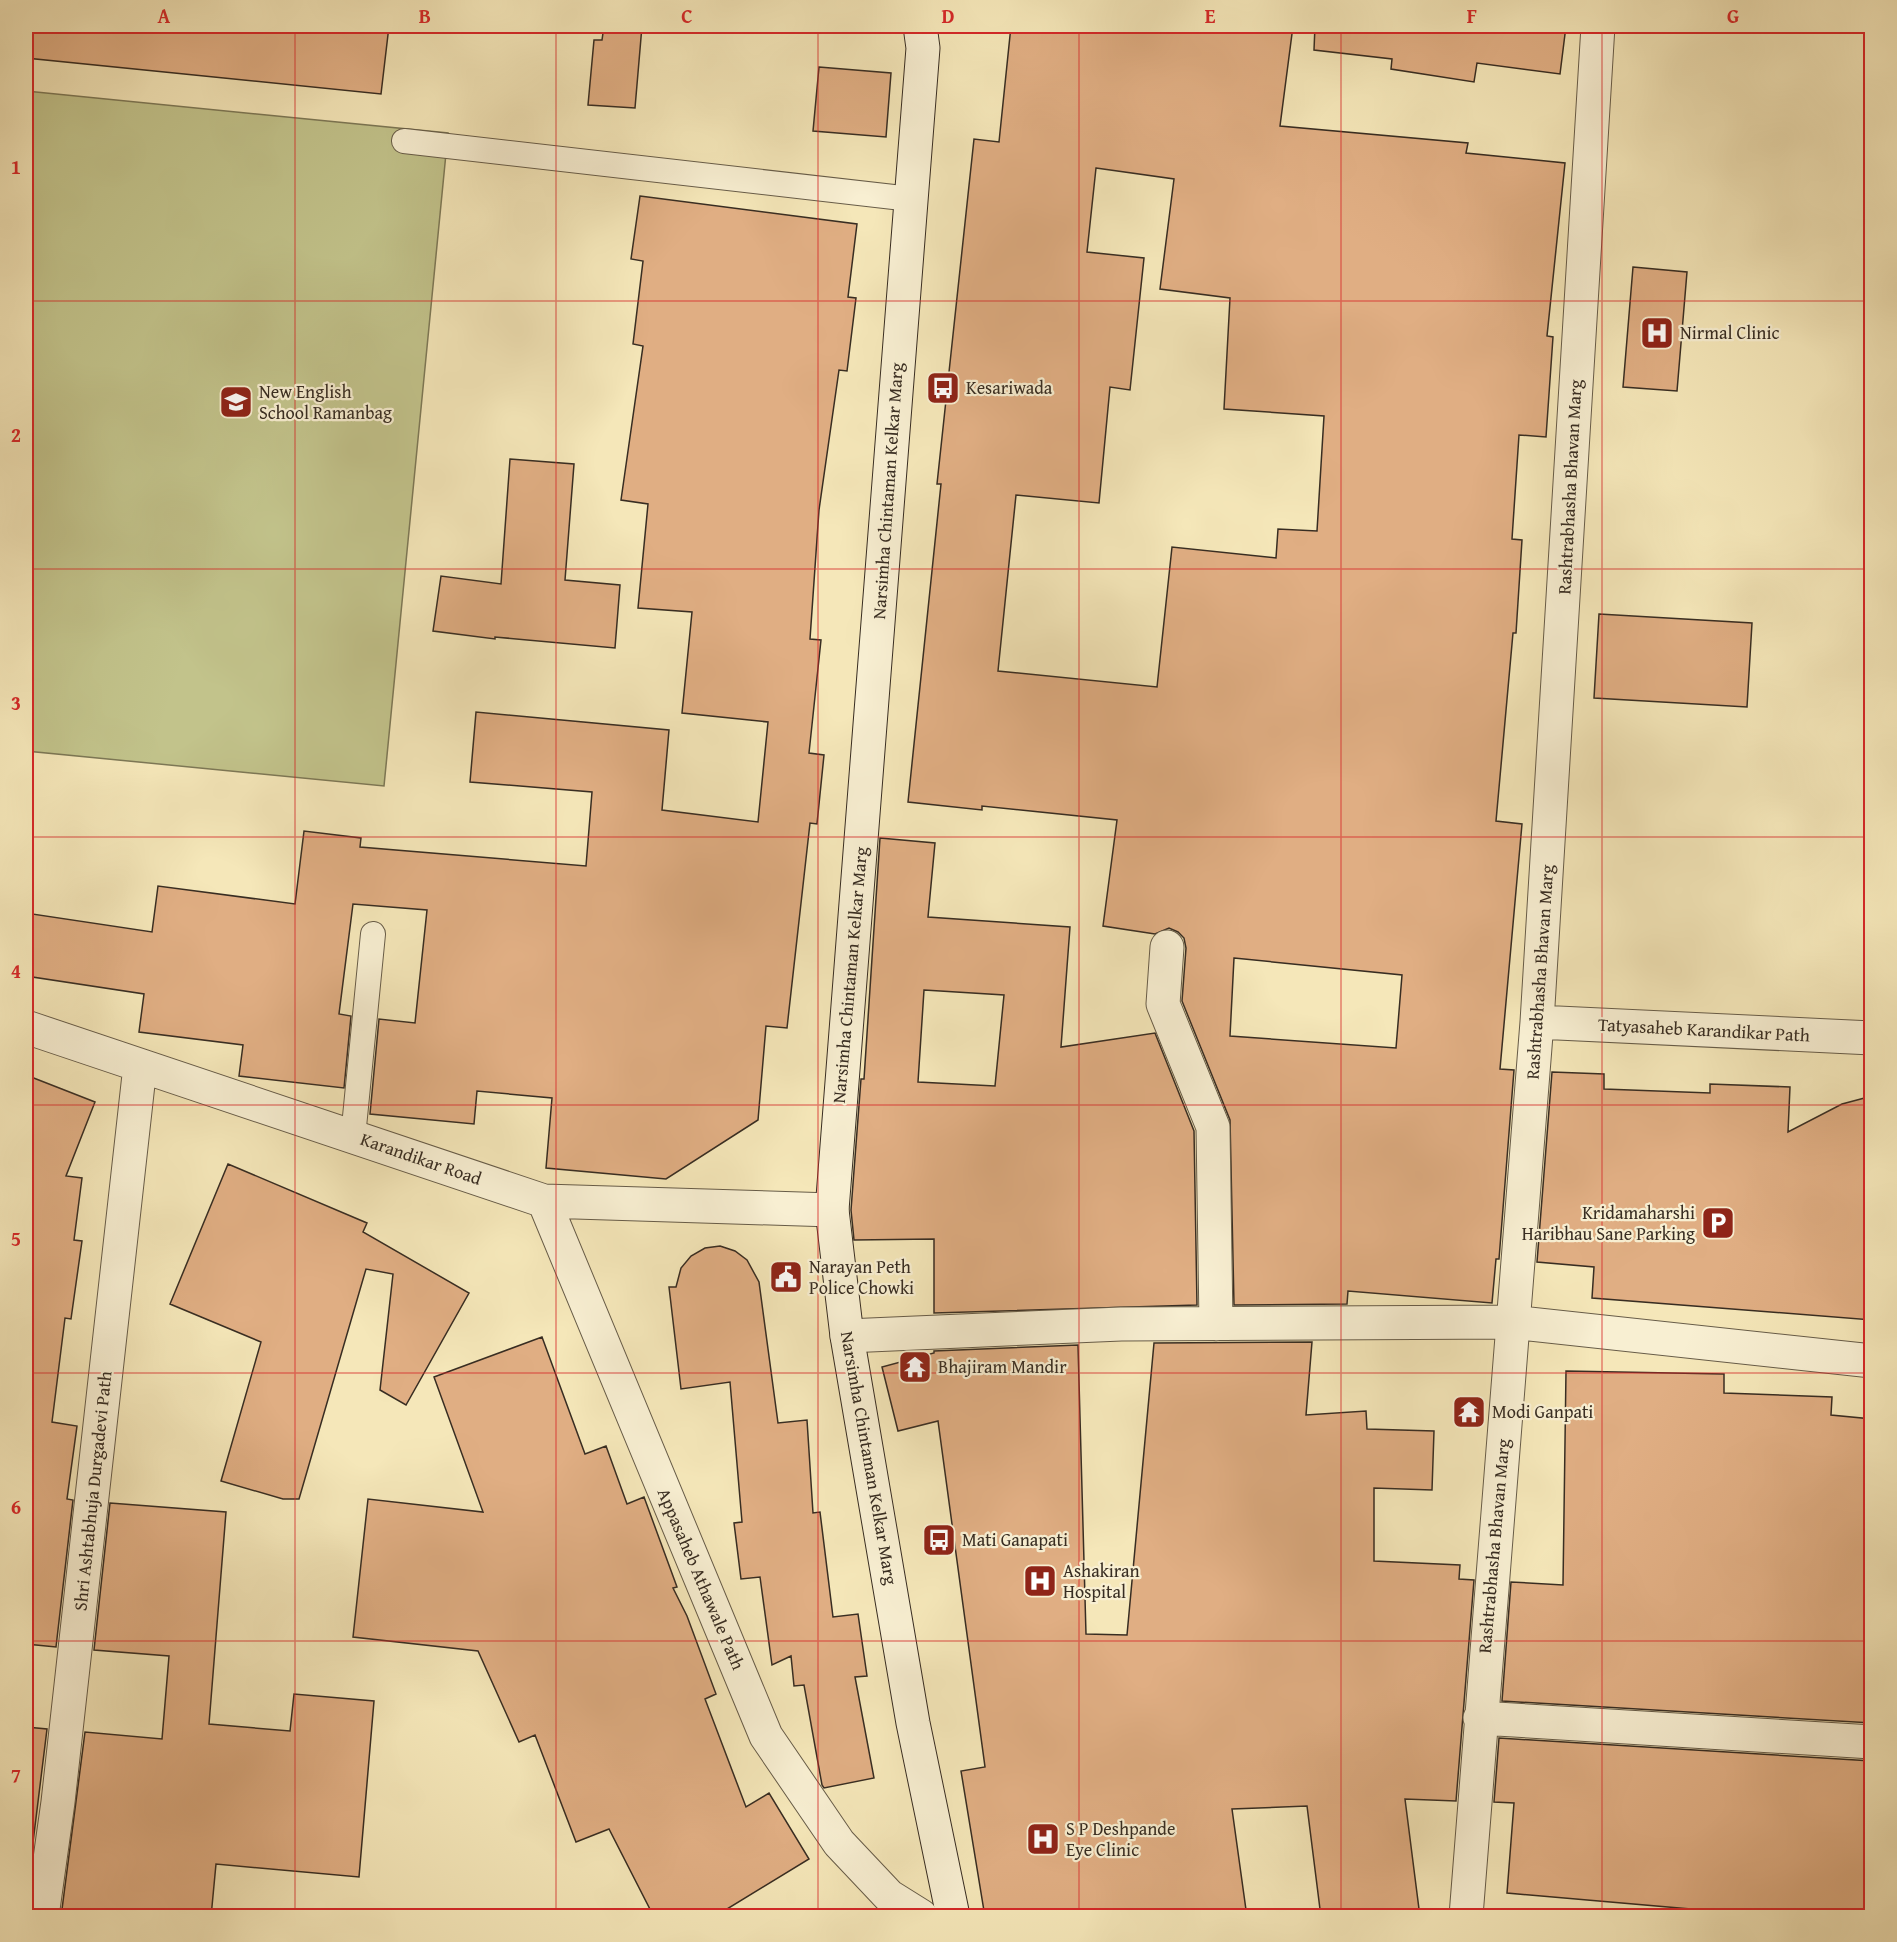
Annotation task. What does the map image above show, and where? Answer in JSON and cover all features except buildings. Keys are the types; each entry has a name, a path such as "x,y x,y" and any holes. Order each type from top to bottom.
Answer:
{"street":[{"name":"Narsimha Chintaman Kelkar Marg","path":"920,26 923,48 832,1210 847,1336 913,1723 953,1917"},
{"name":"Rashtrabhasha Bhavan Marg","path":"1466,1917 1511,1322 1538,1022 1598,26"},
{"path":"1167,947 1164,1004 1213,1127 1216,1324"},
{"name":"Tatyasaheb Karandikar Path","path":"1538,1022 1872,1038"},
{"name":"Karandikar Road","path":"26,1027 544,1201 832,1210"},
{"name":"Shri Ashtabhuja Durgadevi Path","path":"42,1917 58,1802 140,1066"},
{"name":"Appasaheb Athawale Path","path":"544,1201 766,1736 839,1843 890,1896 921,1917"},
{"path":"847,1336 1121,1324 1511,1322 1872,1361"},
{"path":"1480,1718 1872,1742"}],"lane":[{"path":"404,141 911,199"},
{"path":"353,1137 373,934"}],"green space":[{"name":"New English School Ramanbag","path":"26,91 448,133 384,786 26,751"}],"place":[{"name":"Nirmal Clinic","path":"1657,333"},
{"name":"Kesariwada","path":"943,388"},
{"name":"New English School Ramanbag","path":"236,402"},
{"name":"Kridamaharshi Haribhau Sane Parking","path":"1718,1223"},
{"name":"Narayan Peth Police Chowki","path":"786,1277"},
{"name":"Bhajiram Mandir","path":"915,1367"},
{"name":"Modi Ganpati","path":"1469,1412"},
{"name":"Mati Ganapati","path":"939,1540"},
{"name":"Ashakiran Hospital","path":"1040,1581"},
{"name":"S P Deshpande Eye Clinic","path":"1043,1839"}]}
